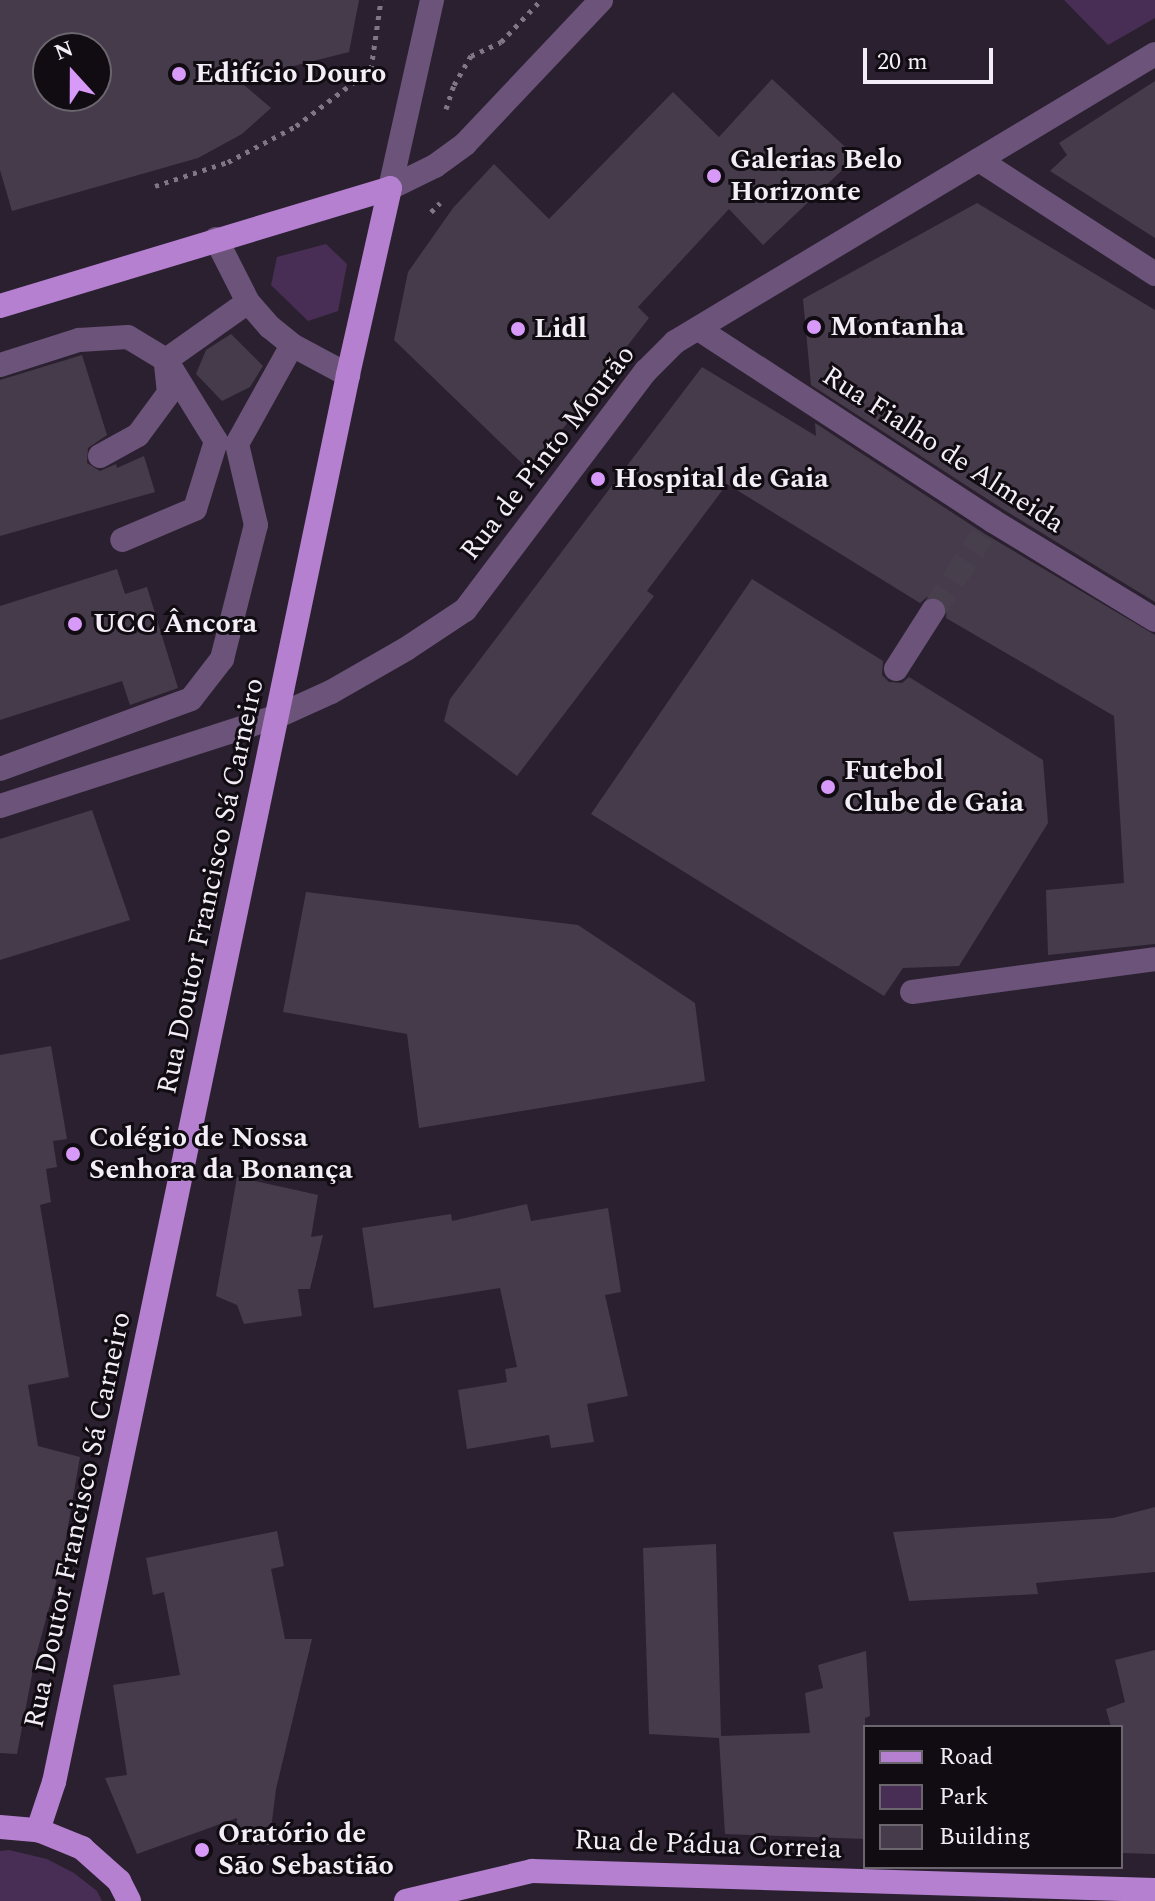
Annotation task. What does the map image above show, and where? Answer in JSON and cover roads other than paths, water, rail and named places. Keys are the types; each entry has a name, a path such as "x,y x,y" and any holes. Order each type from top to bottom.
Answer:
{"main road":[{"path":"0,306 390,188"},
{"name":"Rua Doutor Francisco Sá Carneiro","path":"38,1830 54,1782 348,375 390,188"},
{"path":"0,1827 38,1830 82,1848 119,1881 129,1901"},
{"name":"Rua de Pádua Correia","path":"406,1901 532,1871 1011,1892 1155,1890"}],"street":[{"path":"390,188 432,0"},
{"path":"390,188 435,166 465,144 601,0"},
{"name":"Rua de Pinto Mourão","path":"0,806 278,716 331,692 465,610 646,371 675,342 700,330 1155,54"},
{"path":"979,160 1155,274"},
{"path":"216,239 248,302 292,345 348,375"},
{"path":"166,360 248,302"},
{"name":"Rua Fialho de Almeida","path":"700,330 987,528 1155,620"},
{"path":"0,365 79,340 128,337 166,360 216,441 195,509 122,540"},
{"path":"0,769 191,699 222,659 256,525 237,444 292,345"},
{"path":"100,456 138,435 169,393 166,360"},
{"path":"896,669 933,611"},
{"path":"912,992 1155,959"}],"tunnel":[{"path":"933,611 982,536"}],"place":[{"name":"Edifício Douro","path":"179,74"},
{"name":"Galerias Belo Horizonte","path":"714,176"},
{"name":"Montanha","path":"814,327"},
{"name":"Lidl","path":"518,329"},
{"name":"Hospital de Gaia","path":"598,479"},
{"name":"UCC Âncora","path":"75,624"},
{"name":"Futebol Clube de Gaia","path":"828,787"},
{"name":"Colégio de Nossa Senhora da Bonança","path":"73,1154"},
{"name":"Oratório de São Sebastião","path":"202,1850"}]}
